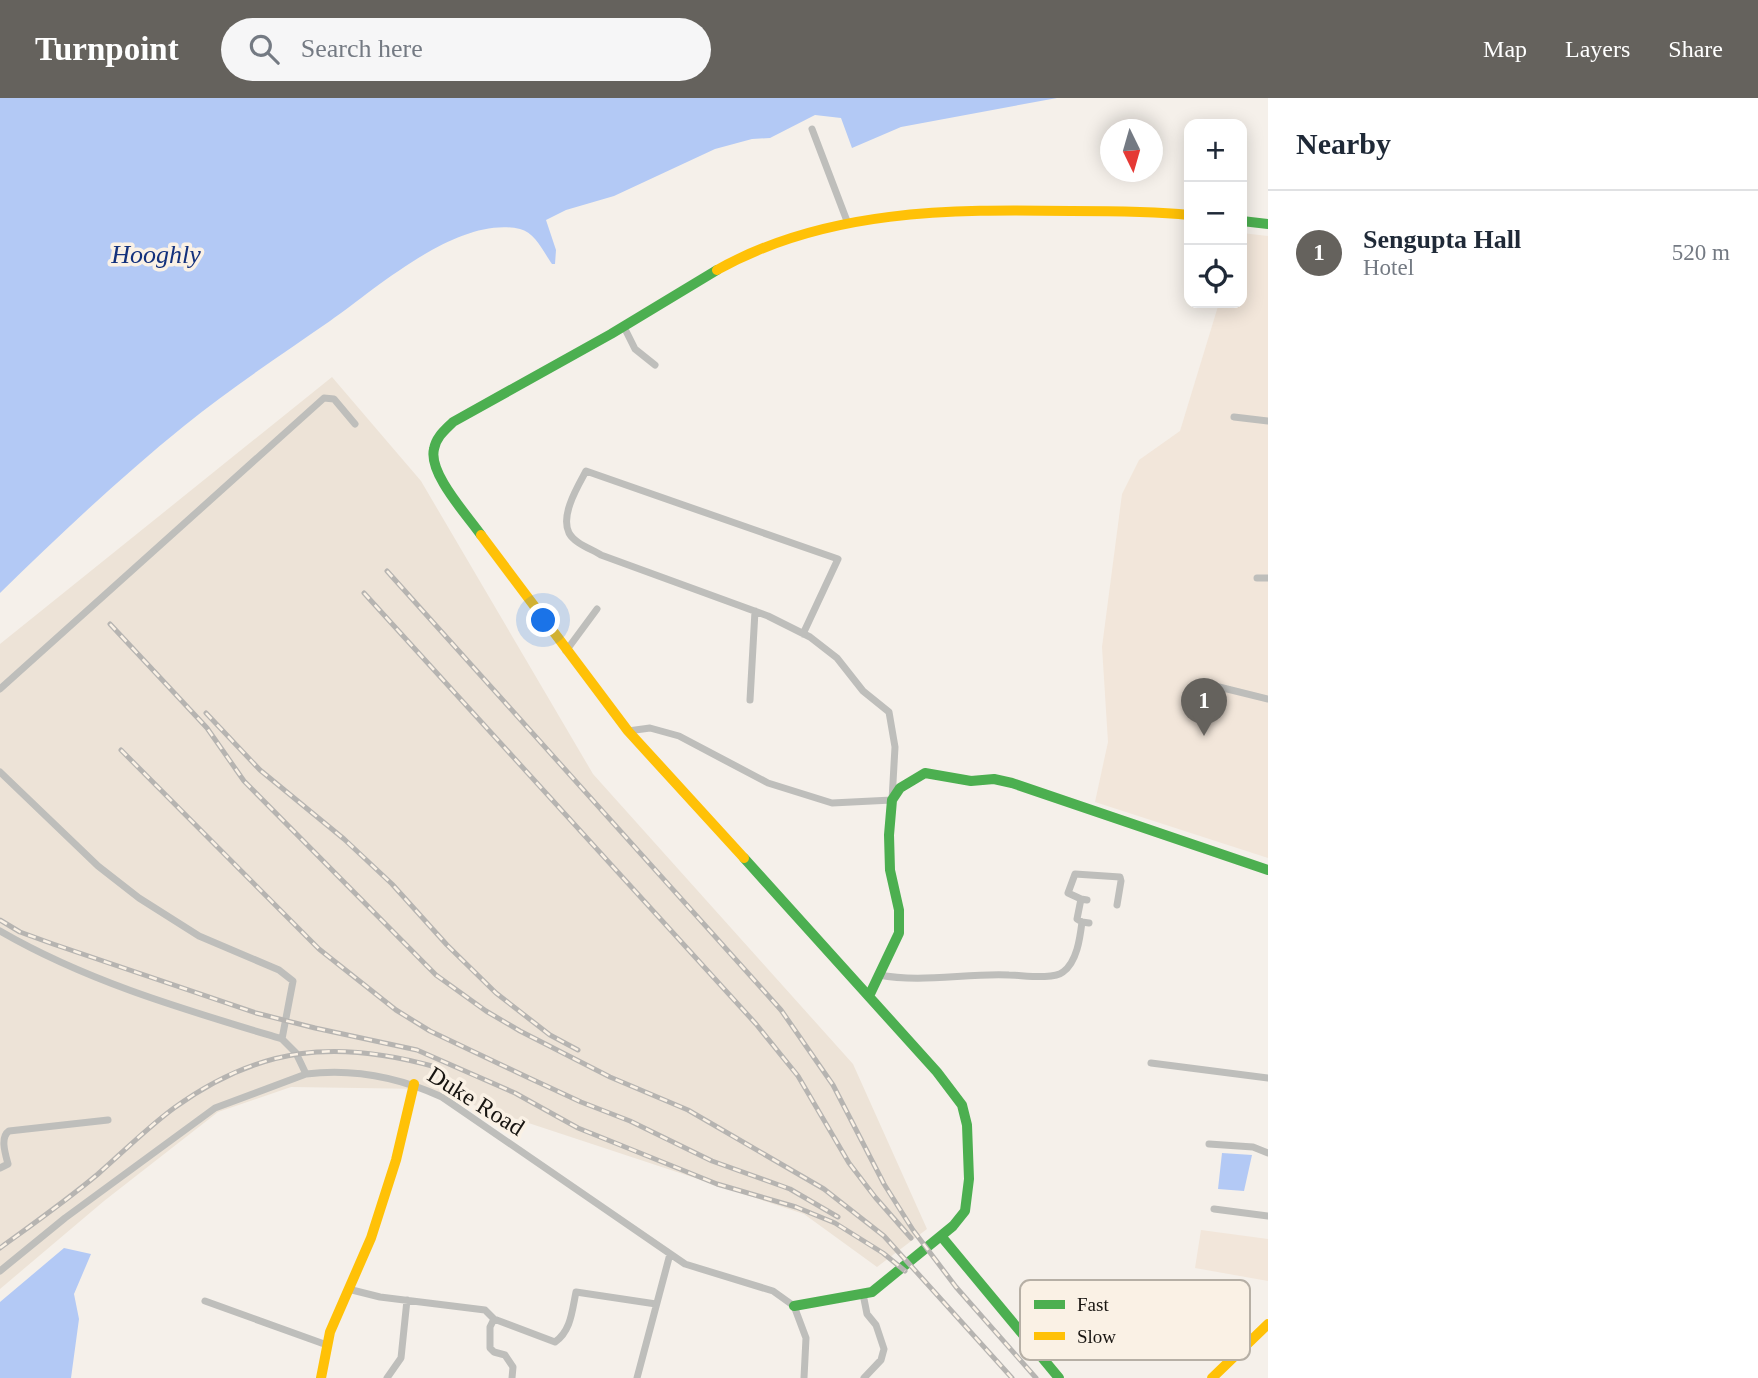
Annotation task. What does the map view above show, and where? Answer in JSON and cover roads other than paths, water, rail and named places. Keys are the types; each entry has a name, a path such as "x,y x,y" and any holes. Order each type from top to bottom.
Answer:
{"street":[{"path":"812,130 847,221"},
{"path":"801,1378 806,1338 793,1306 872,1292 953,1226 965,1211 969,1179 967,1125 962,1105 937,1072 628,731 446,487 435,468 433,450 436,436 453,422 624,327 713,272 762,248 847,221 910,213 1000,209 1184,215"},
{"path":"1247,222 1268,224"},
{"path":"624,327 635,349 655,365"},
{"path":"0,689 200,506 324,398 334,399 355,424"},
{"path":"1234,417 1268,421"},
{"path":"803,634 838,559 586,471 570,505 568,520 569,533 579,542 601,555 755,611 803,634 837,658 863,691 888,712 895,747 889,835 890,870 900,910 899,933 869,996"},
{"path":"1257,578 1268,578"},
{"path":"566,651 597,609"},
{"path":"750,701 755,611"},
{"path":"1203,683 1268,699"},
{"path":"628,731 650,728 679,736 768,783 821,801 858,803 892,800"},
{"path":"0,772 98,866 139,898 199,936 279,971 292,981 282,1039"},
{"path":"892,800 900,788 925,773 971,781 994,779 1071,802 1268,870"},
{"path":"879,975 903,980 1060,974 1071,961 1086,923 1077,919 1084,900 1068,893 1075,874 1120,877 1118,905"},
{"path":"0,932 41,955 163,1003 282,1039 296,1053 306,1074"},
{"path":"1151,1063 1268,1078"},
{"name":"Duke Road","path":"0,1271 65,1217 215,1108 306,1074 375,1074 414,1084 442,1097 685,1264 773,1292 793,1306"},
{"path":"321,1378 334,1321 372,1238 396,1160 414,1084"},
{"path":"0,1168 8,1164 2,1139 9,1131 108,1121"},
{"path":"1209,1144 1253,1147 1268,1153"},
{"path":"1214,1209 1268,1216"},
{"path":"938,1239 1020,1333"},
{"path":"637,1378 670,1254"},
{"path":"348,1289 373,1296 485,1310 494,1319 555,1342 563,1336 569,1323 576,1293 656,1304"},
{"path":"863,1294 867,1314 876,1325 884,1349 881,1360 864,1378"},
{"path":"387,1378 401,1358 407,1300"},
{"path":"205,1301 327,1345"},
{"path":"494,1319 490,1326 490,1348 505,1355 513,1367 512,1378"},
{"path":"1250,1341 1268,1324"},
{"path":"1043,1360 1059,1378"},
{"path":"1212,1378 1231,1360"}],"water":[{"name":"Hooghly","path":"0,98 1057,98 901,127 852,148 841,118 815,115 770,138 752,139 715,149 614,196 566,210 546,220 556,250 555,264 552,264 535,238 520,229 496,228 471,233 445,243 394,274 256,372 160,445 0,593"},
{"path":"1222,1153 1252,1155 1244,1191 1218,1189"},
{"path":"64,1248 91,1254 74,1294 79,1319 71,1378 0,1378 0,1302"}],"railway":[{"path":"387,571 781,1010 833,1085 884,1184 913,1230 956,1287 1020,1360"},
{"path":"364,593 756,1024 798,1076 849,1163 911,1238"},
{"path":"110,624 207,728 244,781 436,975 486,1011 520,1031 610,1077 688,1110 824,1189 884,1236 1012,1378"},
{"path":"206,713 260,770 344,839 392,884 447,945 496,993 550,1035 578,1050"},
{"path":"121,750 319,949 396,1010 430,1031 527,1077 630,1121 712,1161 790,1189 838,1217"},
{"path":"0,920 20,932 53,944 256,1013 417,1050 515,1093 578,1128 717,1184 796,1207 835,1223 883,1253 905,1271"},
{"path":"0,1248 86,1184 174,1108 237,1071 268,1060 332,1051 400,1058 436,1067"},
{"path":"1020,1360 1036,1378"}],"place":[{"name":"Sengupta Hall","path":"1204,736"}]}
